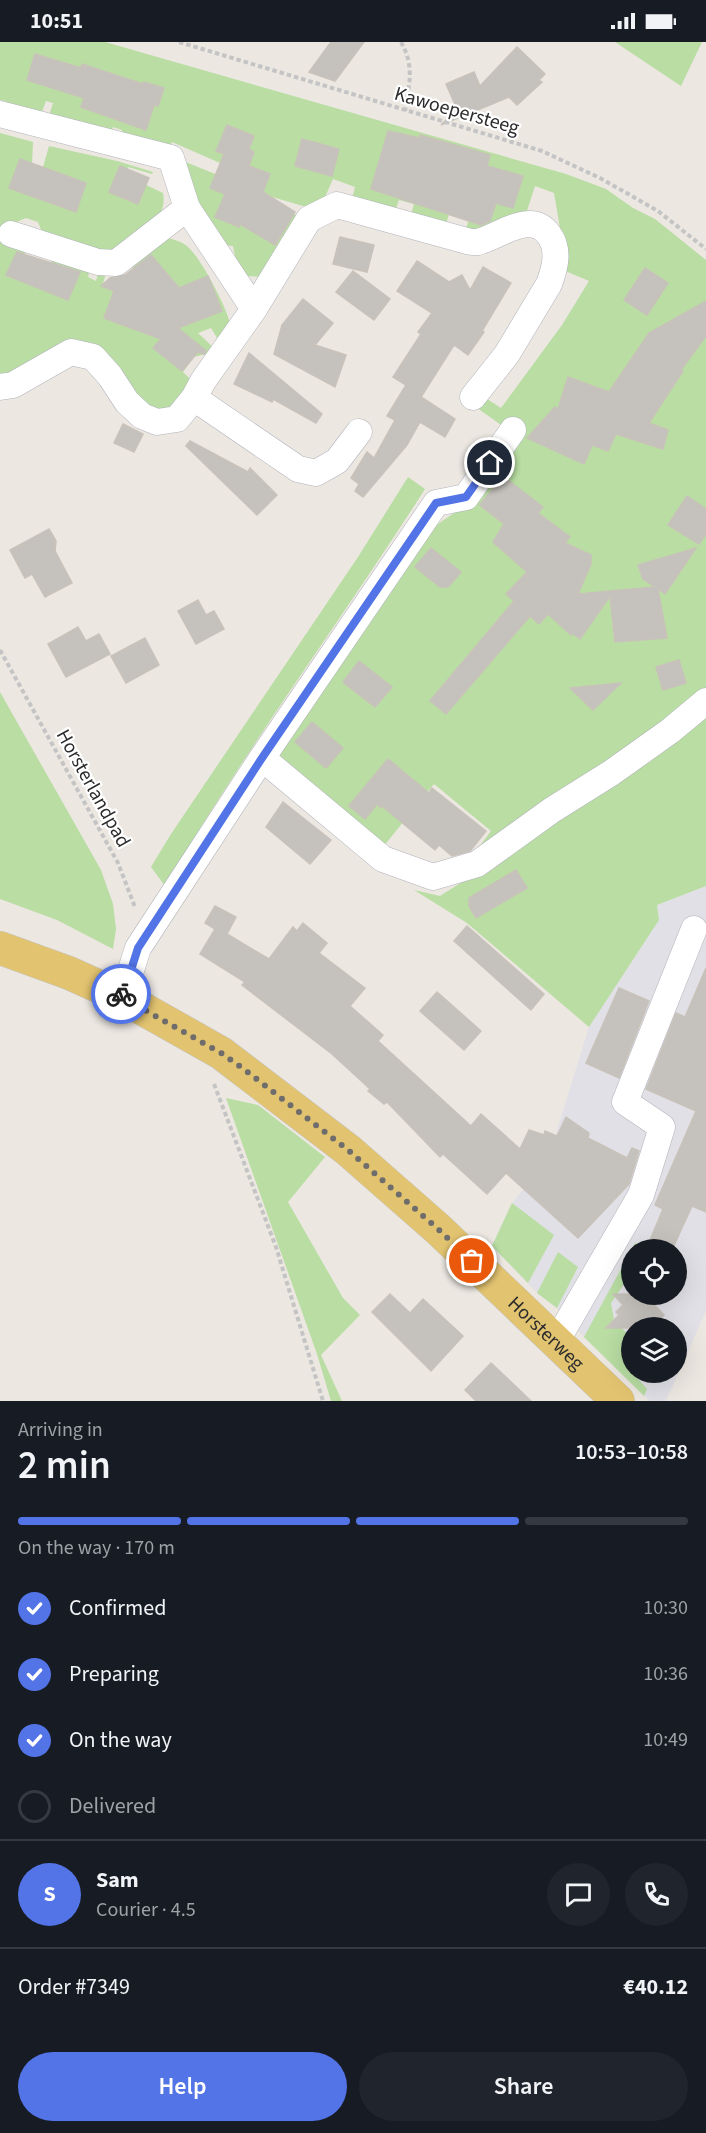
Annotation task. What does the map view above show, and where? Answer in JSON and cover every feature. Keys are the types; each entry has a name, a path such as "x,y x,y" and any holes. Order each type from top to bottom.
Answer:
{"main road":[{"name":"Horsterweg","path":"0,948 69,973 120,996 221,1053 348,1150 438,1229 618,1401"}],"lane":[{"path":"0,114 171,158 187,207 254,309"},
{"path":"0,387 13,385 71,352 93,357 110,376 127,402 142,416 157,422 177,419 194,398 203,381 254,309 309,219 337,205 467,241 479,242 502,230 521,225 536,226 546,230 555,248 554,271 549,284 507,354 473,397"},
{"path":"11,234 98,262 116,263 187,207"},
{"path":"194,398 298,469 316,473 337,461 359,432"},
{"path":"120,996 138,948 262,758 436,503 466,497 513,430"},
{"path":"262,758 383,859 433,877 477,864 552,810 611,773 670,731 706,701"},
{"path":"556,1342 641,1195 662,1127 625,1102 694,929"}],"path":[{"name":"Kawoepersteeg","path":"179,42 542,151 600,178 658,211 706,249"},
{"path":"401,42 409,57 411,75 405,111"},
{"name":"Horsterlandpad","path":"0,650 118,863 139,917 138,948"},
{"path":"221,1053 212,1078 276,1247 323,1401"}],"shaded area":[{"path":"706,886 706,1311 687,1354 687,1317 621,1317 621,1373 557,1308 537,1293 492,1246 512,1203 548,1159 589,1027 659,920 657,905"},
{"path":"631,1383 674,1383 666,1401 650,1401"}],"green space":[{"path":"0,42 105,42 566,174 606,189 633,208 655,219 706,260 706,886 657,905 659,920 589,1027 467,923 414,890 440,896 481,870 473,855 491,831 434,784 383,847 269,754 414,548 438,524 476,498 518,437 473,405 481,395 501,408 562,325 589,281 563,270 562,240 554,193 535,186 525,217 465,233 478,186 459,182 445,227 410,218 414,204 399,200 394,214 351,203 355,187 333,179 322,204 310,208 262,194 258,200 299,216 263,277 247,276 237,267 233,246 214,244 183,161 230,180 236,170 172,142 168,151 122,139 122,130 113,127 110,135 72,125 73,119 64,117 62,123 48,119 53,103 46,101 40,117 3,108 6,101 0,100"},
{"path":"615,42 702,42 681,86"},
{"path":"0,133 33,142 32,165 43,167 49,146 117,161 153,172 152,174 128,167 125,175 163,193 161,213 148,230 113,256 43,234 38,222 26,218 0,229"},
{"path":"0,231 27,247 19,269 45,279 53,257 90,268 88,277 96,281 99,270 107,271 103,283 134,296 148,281 124,261 165,237 181,242 201,263 228,315 230,323 219,341 211,328 198,333 217,351 194,357 183,372 192,381 174,406 157,414 88,348 0,381"},
{"path":"408,477 425,489 227,785 165,886 151,867 358,557"},
{"path":"0,692 101,870 113,904 116,929 113,949 57,920 0,899"},
{"path":"226,1098 258,1105 325,1157 288,1202 343,1298 360,1315 321,1355 342,1401 331,1401 317,1354"},
{"path":"512,1203 554,1235 528,1283 492,1246"},
{"path":"558,1252 578,1267 557,1308 537,1293"},
{"path":"621,1269 621,1288 611,1303 614,1320 621,1327 621,1373 584,1337"},
{"path":"631,1383 642,1383 647,1389 644,1396"}],"building":[{"path":"331,42 364,42 335,81 309,72"},
{"path":"517,47 545,74 539,80 542,82 517,105 509,97 441,125 457,109 446,84 474,72 480,86"},
{"path":"35,54 81,68 82,64 143,84 144,82 164,88 158,106 154,105 146,130 81,107 84,98 27,80"},
{"path":"227,125 254,136 249,149 254,152 249,166 270,174 263,192 295,212 275,245 240,224 239,227 215,217 225,194 210,188 224,154 216,151"},
{"path":"388,131 420,138 420,135 490,155 487,166 523,176 513,208 496,203 490,221 481,225 371,189"},
{"path":"302,139 339,149 332,176 295,166"},
{"path":"20,159 86,183 76,212 9,188"},
{"path":"120,166 149,178 138,204 109,192"},
{"path":"340,237 374,245 367,272 333,264"},
{"path":"17,252 80,272 68,300 6,275"},
{"path":"151,255 179,288 208,276 222,311 178,328 206,351 204,354 198,352 182,371 153,348 161,339 104,318 114,291 101,286 110,278 125,275"},
{"path":"417,261 449,282 462,275 470,290 483,267 511,283 482,331 484,332 468,355 454,345 421,397 455,419 445,437 420,422 407,445 363,497 355,491 359,484 351,478 367,452 374,458 395,420 387,416 406,385 393,377 421,334 418,332 432,313 397,291"},
{"path":"645,268 668,283 647,315 624,300"},
{"path":"353,271 390,299 374,320 336,292"},
{"path":"303,299 333,323 315,345 346,355 335,387 274,354 282,325"},
{"path":"706,301 706,336 681,370 683,371 649,423 668,430 663,449 616,434 608,451 592,445 584,464 527,438 555,407 558,409 568,377 609,392 649,333"},
{"path":"249,353 322,414 316,423 273,399 272,402 234,384"},
{"path":"123,424 143,434 134,452 114,443"},
{"path":"190,441 248,472 250,468 277,495 257,515 186,446"},
{"path":"503,476 543,507 538,513 570,537 565,543 591,555 591,564 578,594 655,587 643,579 638,565 696,548 665,594 658,589 667,638 615,642 610,596 580,639 572,633 571,635 548,614 539,624 530,616 446,714 430,701 514,601 506,594 527,572 493,542 504,524 480,505"},
{"path":"687,496 706,509 706,534 699,544 668,525"},
{"path":"49,529 56,541 55,551 72,583 45,597 32,574 25,578 10,550"},
{"path":"431,548 461,572 448,587 440,587 415,567"},
{"path":"198,600 206,615 214,611 224,629 196,644 178,611"},
{"path":"78,627 86,641 99,634 110,654 66,677 48,644"},
{"path":"145,638 159,665 126,683 111,656"},
{"path":"679,660 686,683 663,690 656,667"},
{"path":"359,661 392,687 375,707 343,682"},
{"path":"621,683 593,710 570,688"},
{"path":"312,722 343,748 326,768 295,742"},
{"path":"388,759 429,793 432,788 486,831 470,851 452,856 439,845 435,850 377,804 365,819 349,806"},
{"path":"283,802 331,840 310,864 266,827"},
{"path":"516,870 527,888 476,918 469,906 469,898"},
{"path":"215,906 236,917 227,934 269,959 293,927 297,931 303,923 327,943 319,953 365,988 350,1006 383,1035 378,1041 471,1126 481,1114 520,1149 529,1130 544,1135 545,1131 557,1136 566,1117 589,1133 588,1138 627,1158 632,1148 639,1151 629,1184 578,1238 506,1173 487,1194 443,1154 440,1157 387,1102 384,1104 368,1091 370,1089 332,1054 242,985 245,982 200,954 215,929 205,923"},
{"path":"467,926 544,994 531,1010 454,941"},
{"path":"706,968 706,1212 692,1206 677,1239 651,1239 663,1209 655,1205 696,1111 646,1089 676,1013 685,1017"},
{"path":"619,988 649,1001 619,1078 586,1063"},
{"path":"437,992 481,1031 464,1050 420,1011"},
{"path":"390,1294 410,1313 423,1299 463,1336 431,1371 372,1312"},
{"path":"613,1294 621,1294 621,1303"},
{"path":"623,1305 654,1305 664,1315 662,1317 621,1317 621,1328 606,1328 619,1315 616,1312"},
{"path":"491,1363 531,1401 476,1401 465,1390"}],"way so far":[{"path":"121,994 120,996 221,1053 245,1070 348,1150 472,1261"}],"route":[{"path":"121,994 138,948 262,758 436,503 466,497 490,463"}]}
